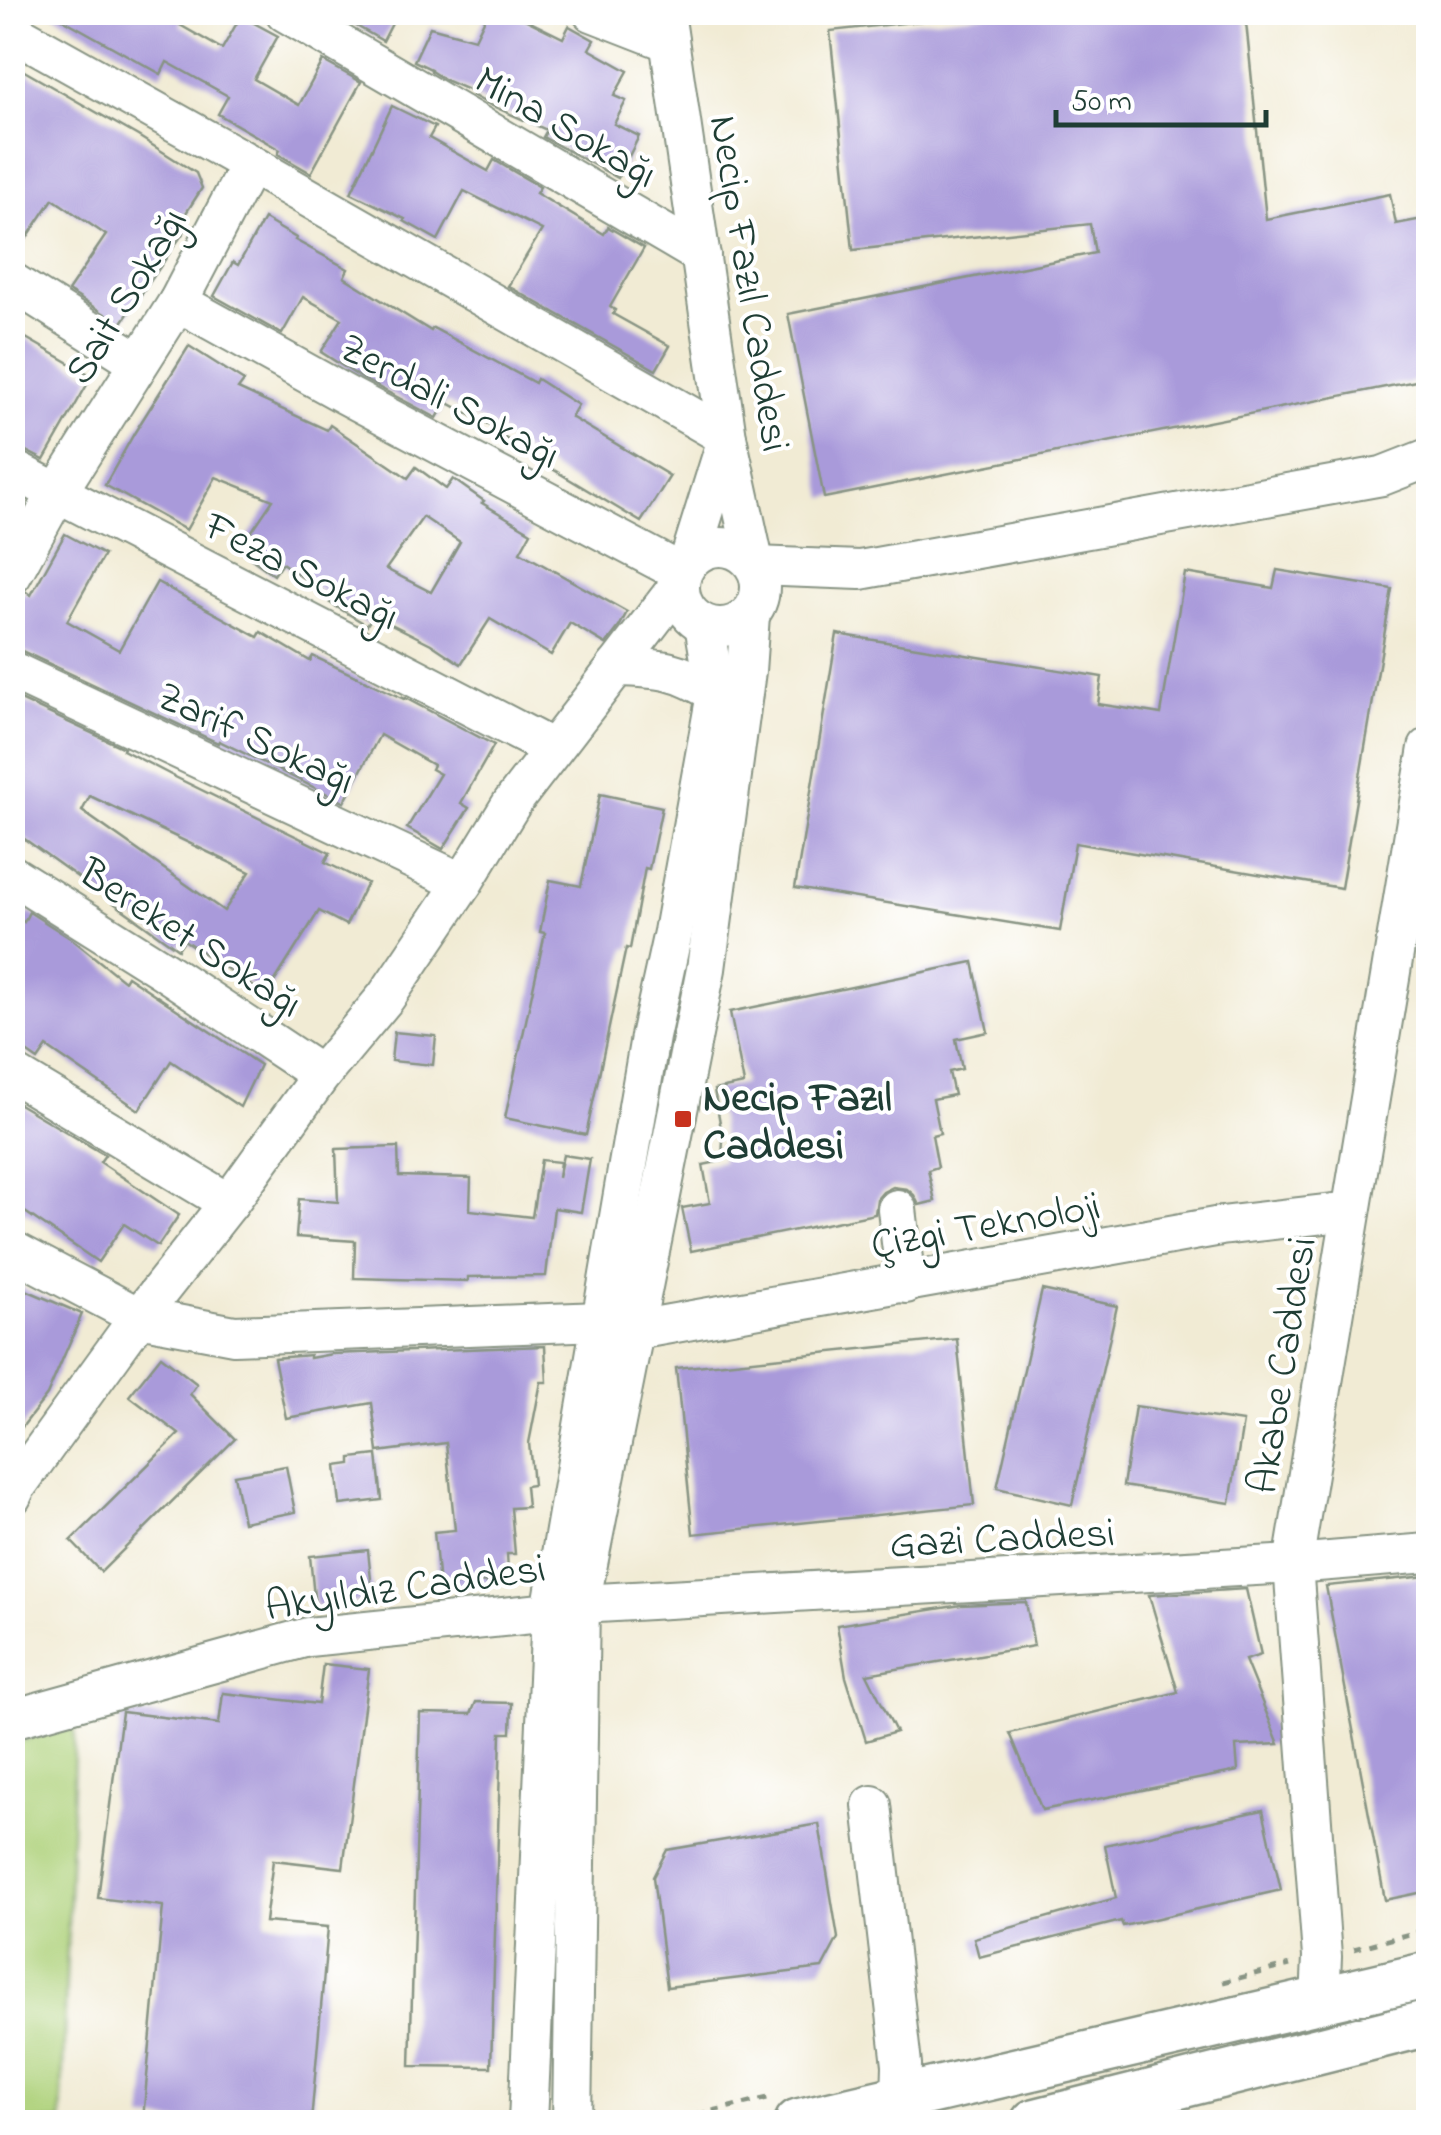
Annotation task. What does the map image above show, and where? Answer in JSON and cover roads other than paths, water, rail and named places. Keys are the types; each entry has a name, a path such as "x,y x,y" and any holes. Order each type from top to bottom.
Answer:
{"main road":[{"path":"798,2122 1428,1975"},
{"path":"1034,2122 1428,2023"}],"street":[{"name":"Mina Sokağı","path":"285,12 700,255"},
{"path":"592,12 667,27"},
{"name":"Necip Fazıl Caddesi","path":"667,27 727,437 760,578 761,592 754,609"},
{"path":"12,31 727,437 690,592 616,667 512,803 386,998 321,1074 14,1489"},
{"name":"Sait Sokağı","path":"12,575 57,493 178,302 250,164"},
{"path":"12,282 139,362"},
{"name":"Zerdali Sokağı","path":"178,302 690,592"},
{"path":"690,592 716,627 728,627 754,609 860,570 1382,476 1428,458"},
{"name":"Feza Sokağı","path":"12,469 553,749"},
{"path":"618,1326 650,1037 716,694 690,592 699,553 724,546 747,556 756,566 860,570"},
{"path":"528,2122 566,1608 618,1326 706,970 754,609"},
{"path":"616,667 662,668 694,680 716,694"},
{"name":"Zarif Sokağı","path":"12,671 463,883"},
{"name":"Akabe Caddesi","path":"1320,2002 1322,1957 1293,1564 1428,748"},
{"name":"Bereket Sokağı","path":"12,874 321,1074"},
{"path":"12,1073 229,1203"},
{"path":"897,1209 906,1284"},
{"name":"Çizgi Teknoloji","path":"12,1250 139,1317 234,1335 618,1326 906,1284 1221,1226 1352,1211"},
{"name":"Gazi Caddesi","path":"566,1608 1428,1553"},
{"path":"566,1608 572,2122"},
{"name":"Akyıldız Caddesi","path":"12,1719 308,1637 566,1608"},
{"path":"872,1805 902,2065 901,2098"}],"place":[{"name":"Necip Fazıl Caddesi","path":"683,1119"}]}
